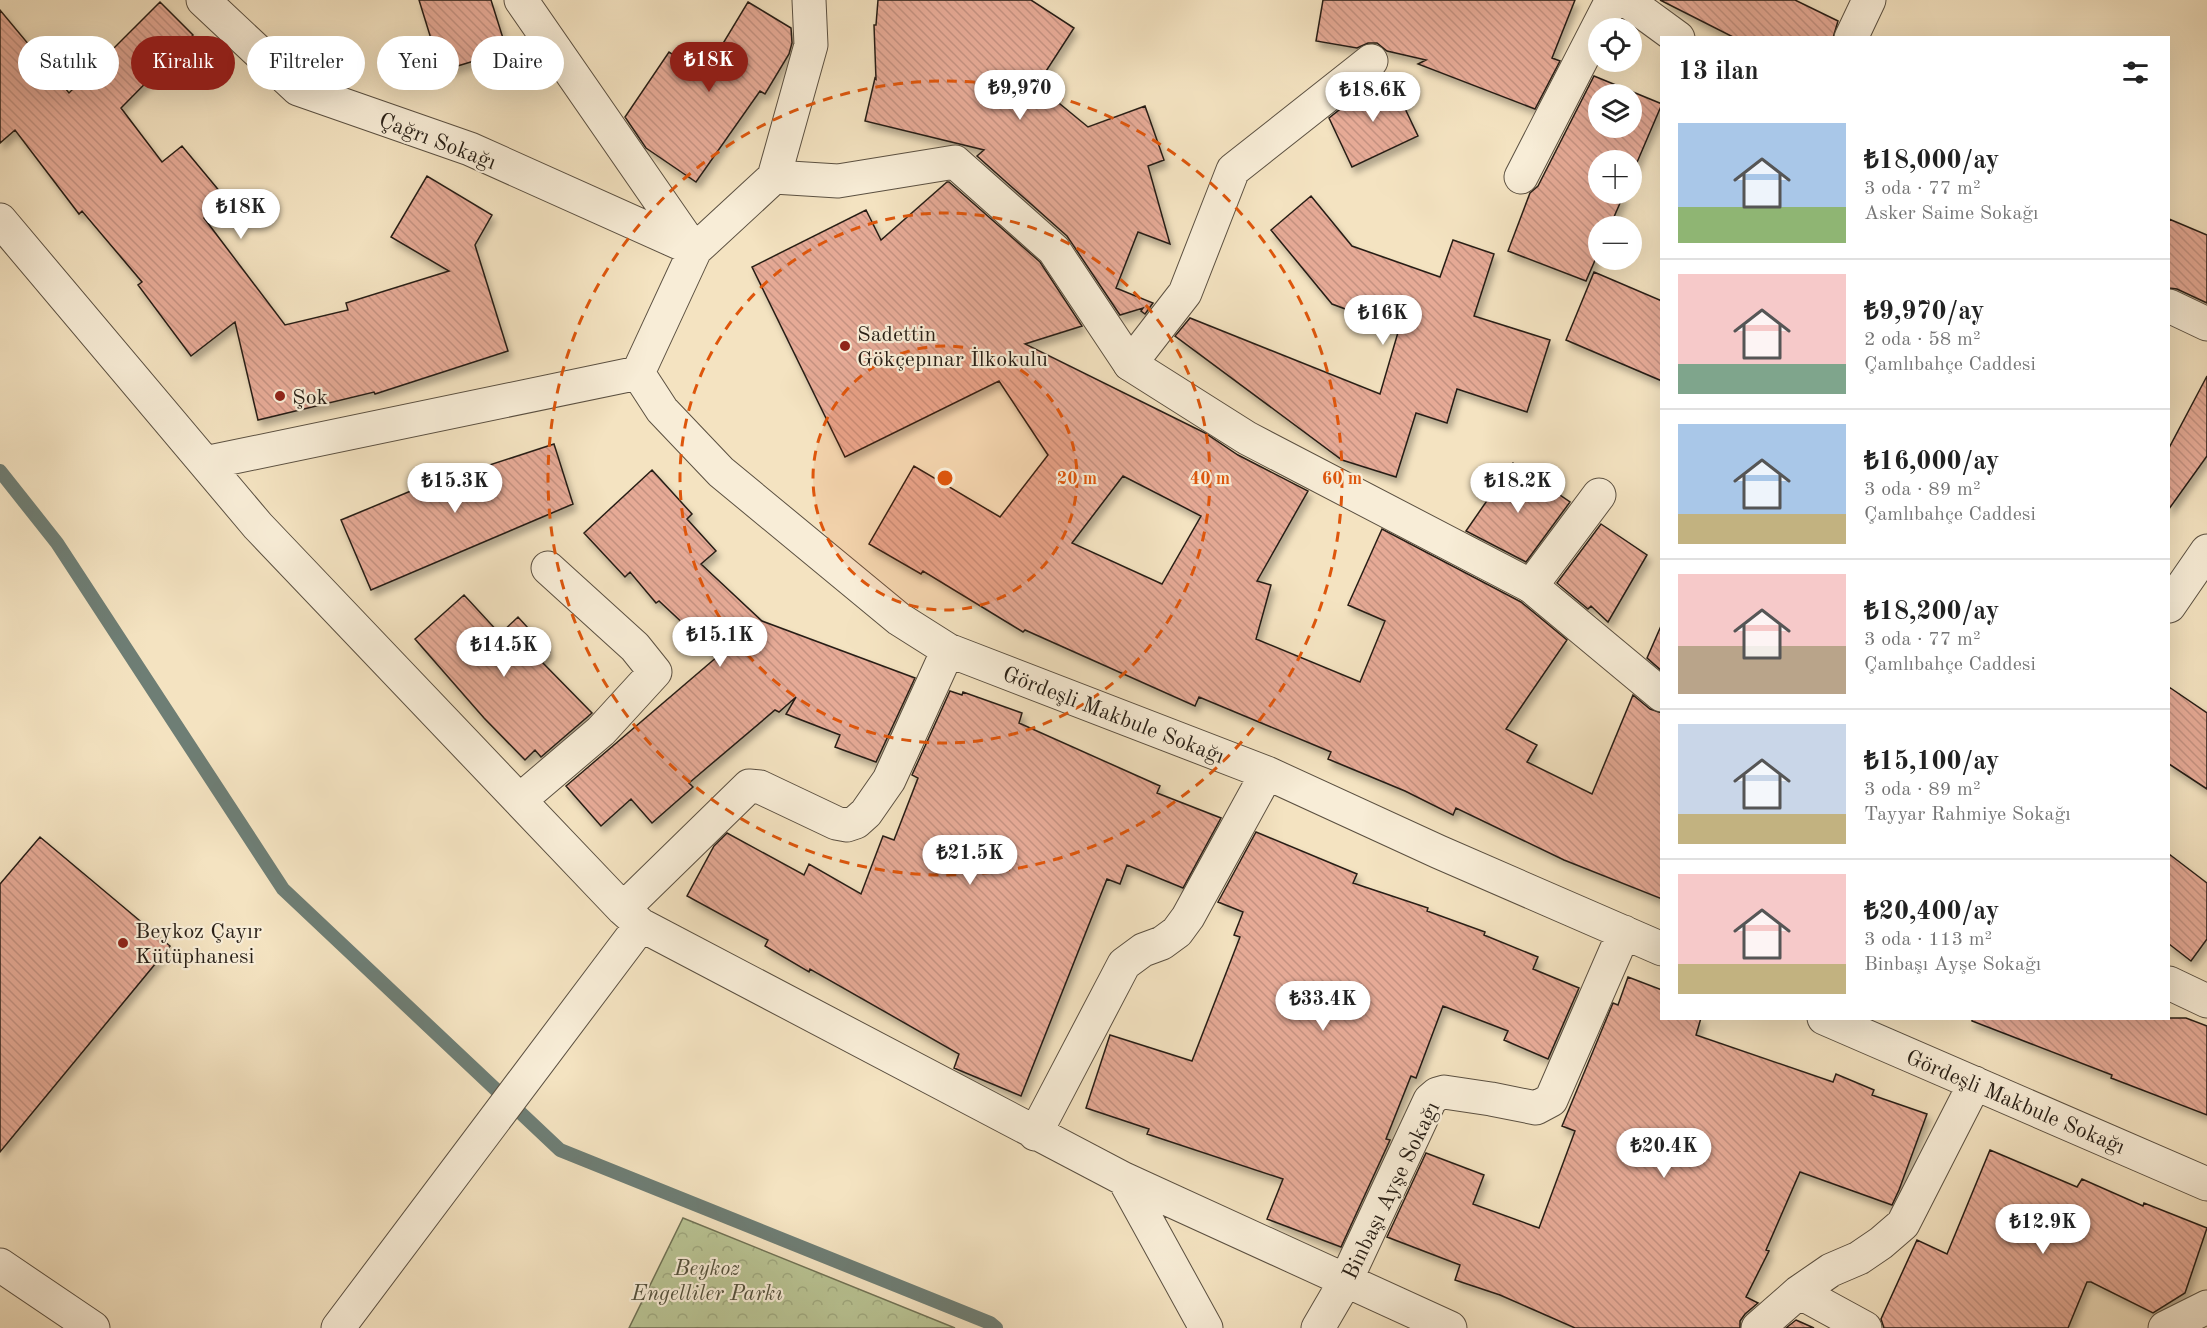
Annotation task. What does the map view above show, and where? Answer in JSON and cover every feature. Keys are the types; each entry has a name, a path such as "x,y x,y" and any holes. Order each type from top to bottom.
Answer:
{"street":[{"name":"Çağrı Sokağı","path":"203,0 298,88 470,149 695,250"},
{"path":"521,0 695,250"},
{"path":"206,463 638,372 695,250 774,177 811,45 809,0"},
{"path":"1521,177 1612,0"},
{"path":"1626,0 1675,36"},
{"path":"1852,36 1869,0"},
{"path":"1130,364 1185,293 1233,170 1371,61"},
{"path":"774,177 838,181 955,162 1054,250 1130,364 1247,438 1531,586 1660,693"},
{"path":"0,220 258,526 632,917 1035,1134 1125,1179 1450,1328"},
{"path":"2170,306 2207,324"},
{"name":"Gördeşli Makbule Sokağı","path":"638,372 662,410 721,472 899,619 948,650 1267,773 1439,852 1660,948"},
{"path":"1531,586 1599,495"},
{"path":"2170,605 2207,551"},
{"path":"520,800 601,731 655,672 635,647 548,568"},
{"path":"338,1328 546,1051 632,917 749,786 760,787 836,824 847,825 856,822 866,813 889,780 948,650"},
{"path":"1035,1134 1125,964 1143,950 1162,943 1177,932 1188,917 1267,773"},
{"name":"Binbaşı Ayşe Sokağı","path":"1318,1328 1346,1280 1430,1100 1444,1092 1536,1108 1551,1100 1624,932"},
{"path":"2170,983 2207,1001"},
{"name":"Gördeşli Makbule Sokağı","path":"1829,1020 2207,1184"},
{"path":"1758,1328 1799,1292 1831,1269 1859,1258 1904,1224 1975,1083"},
{"path":"1125,1179 1206,1328"},
{"path":"0,1265 93,1328"},
{"path":"1799,1292 1864,1328"},
{"path":"2165,1328 2207,1307"}],"green space":[{"name":"Beykoz Engelliler Parkı","path":"683,1218 955,1328 629,1328"}],"building":[{"path":"419,0 491,0 502,36 471,36 471,62 459,66 459,36 430,36"},
{"path":"878,0 1031,0 1074,28 1037,85 1088,127 1145,106 1164,160 1148,166 1170,244 1138,232 1116,288 1153,303 1145,314 1141,311 1143,308 1120,315 1067,236 977,156 984,150 865,121 876,79 874,25 876,25"},
{"path":"1323,0 1575,0 1552,58 1560,61 1535,109 1418,64 1426,60 1387,51 1377,43 1368,43 1357,48 1316,41"},
{"path":"1660,0 1795,0 1838,21 1834,36 1731,36"},
{"path":"160,2 193,35 131,36 131,90 139,90 121,108 162,162 182,146 226,199 204,218 285,325 348,310 346,303 449,271 391,237 427,176 492,215 475,245 508,351 375,394 374,392 258,420 235,322 191,356 138,285 142,282 82,211 79,214 15,130 0,143 0,10 22,36 18,36 18,90 67,90 69,93 72,90 119,90 119,43"},
{"path":"748,2 791,28 792,43 789,54 765,94 760,91 696,182 646,148 625,117 669,52 704,75"},
{"path":"1594,76 1613,84 1590,84"},
{"path":"1390,77 1418,136 1352,167 1329,118 1367,88"},
{"path":"1588,88 1588,138 1642,138 1642,96 1660,103 1660,109 1642,151 1588,150 1588,204 1620,204 1614,216 1588,216 1588,270 1591,270 1586,281 1508,251 1530,193 1538,186"},
{"path":"949,182 1040,262 1082,326 1025,344 1205,433 1238,455 1308,491 1257,581 1271,585 1256,639 1360,682 1385,621 1348,605 1382,529 1521,602 1567,640 1506,729 1537,745 1527,762 1592,794 1633,695 1650,709 1660,712 1660,898 1564,860 1456,808 1453,815 1405,791 1328,759 1331,752 1199,697 1195,706 1025,630 1023,632 923,571 921,574 869,544 914,466 1000,517 1048,455 999,381 845,457 752,267 866,210 881,240","holes":["1123,476 1201,516 1162,584 1072,543"]},
{"path":"1311,196 1352,246 1440,277 1453,240 1494,254 1474,316 1550,340 1527,412 1457,389 1447,423 1416,413 1396,477 1342,460 1175,336 1190,318 1380,394 1399,329 1332,304 1271,230"},
{"path":"2170,219 2207,235 2207,303 2170,288"},
{"path":"1594,272 1660,300 1660,380 1566,340"},
{"path":"2207,376 2207,456 2170,508 2170,446"},
{"path":"554,444 573,504 371,590 341,520 418,488 415,479 452,465 456,476"},
{"path":"1513,463 1570,502 1526,562 1466,531"},
{"path":"652,470 692,514 687,519 716,551 701,564 762,621 915,678 876,762 835,747 840,735 786,714 796,697 779,712 775,710 689,783 693,787 652,823 631,799 601,826 566,786 718,656 659,601 656,603 630,572 625,577 584,533"},
{"path":"1601,524 1647,555 1608,622 1591,606 1588,609 1557,583"},
{"path":"464,595 500,634 518,617 550,652 541,661 592,713 541,757 535,750 525,760 484,718 415,639"},
{"path":"1660,628 1660,669 1647,658"},
{"path":"2170,688 2207,713 2207,789 2170,765"},
{"path":"950,691 962,695 963,692 1022,713 1019,723 1160,786 1157,793 1221,818 1183,888 1127,865 1120,884 1107,879 1021,1096 954,1068 959,1054 810,969 809,972 765,946 768,940 687,896 714,846 727,833 804,875 809,864 861,894 883,836 894,840 918,778 912,775"},
{"path":"1256,832 1357,874 1353,883 1428,908 1427,911 1485,932 1484,935 1538,957 1533,969 1579,988 1548,1059 1504,1040 1508,1031 1443,1006 1416,1078 1411,1076 1386,1139 1390,1140 1341,1247 1267,1219 1283,1179 1147,1134 1149,1129 1086,1108 1110,1035 1192,1061 1240,937 1234,935 1243,912 1218,902"},
{"path":"40,837 170,946 0,1152 0,884"},
{"path":"2170,855 2207,883 2207,939 2191,961 2170,945"},
{"path":"1628,977 1660,989 1660,1020 1700,1020 1696,1035 1833,1082 1836,1074 1874,1090 1872,1095 1927,1114 1892,1205 1800,1172 1766,1250 1769,1251 1746,1297 1758,1303 1745,1314 1740,1321 1740,1328 1575,1328 1500,1295 1455,1280 1460,1265 1387,1237 1426,1153 1484,1175 1473,1204 1539,1228 1575,1131 1562,1126 1613,1003 1618,1005"},
{"path":"2186,1018 2207,1026 2207,1115 2111,1078 2112,1075 1972,1021"},
{"path":"1990,1150 2077,1187 2082,1179 2143,1206 2144,1203 2207,1228 2185,1293 2153,1313 2087,1282 2068,1328 1884,1328 1881,1319 1917,1240 1947,1254"},
{"path":"1796,1320 1814,1328 1786,1328"}],"waterway":[{"path":"0,471 57,543 283,889 560,1150 990,1323 996,1328"}],"place":[{"name":"Sadettin Gökçepınar İlkokulu","path":"845,346"},
{"name":"Şok","path":"280,396"},
{"name":"Beykoz Çayır Kütüphanesi","path":"123,943"}]}
